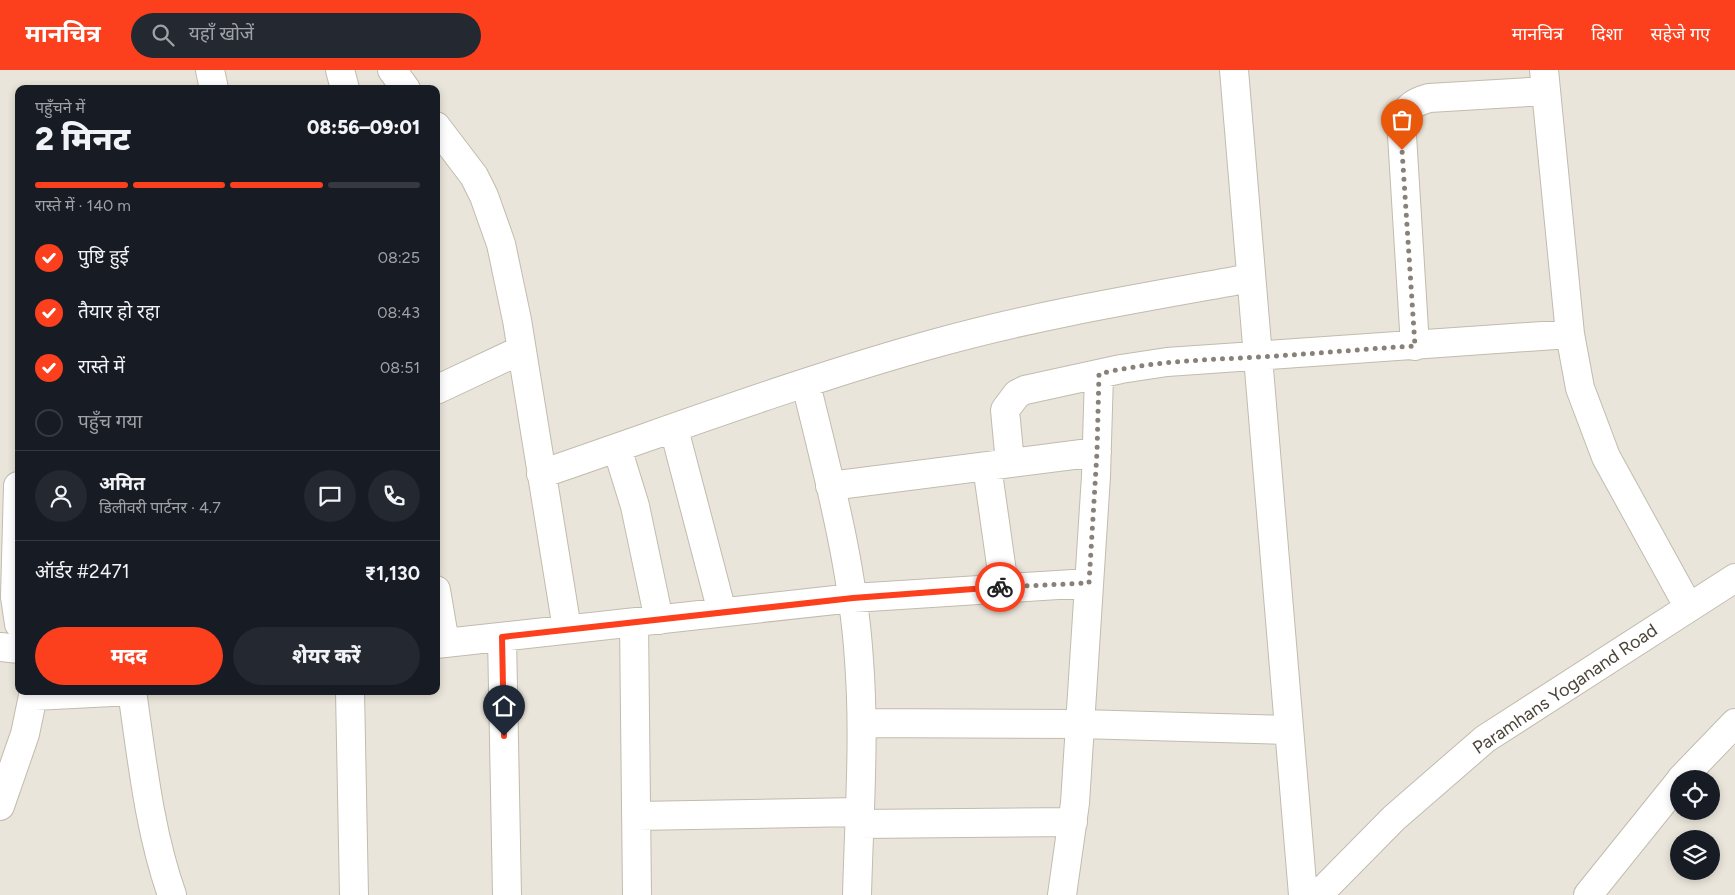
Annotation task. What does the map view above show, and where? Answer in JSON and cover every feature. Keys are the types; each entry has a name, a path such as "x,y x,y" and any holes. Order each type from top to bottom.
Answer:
{"street":[{"path":"210,70 213,85"},
{"path":"340,70 344,85"},
{"path":"392,70 403,85"},
{"path":"1234,70 1303,895"},
{"path":"1415,346 1401,119 1407,108 1416,102 1429,98 1545,81 1570,334 1580,388 1606,457 1688,606"},
{"path":"440,131 474,176 487,203 506,268 567,630"},
{"path":"541,474 854,367 941,341 1086,309 1251,278"},
{"path":"1004,586 999,465 1005,410 1016,394 1099,374 1166,362 1570,334"},
{"path":"440,388 521,350"},
{"path":"1062,895 1073,822 1080,724 1097,452 1099,374"},
{"path":"806,384 830,486 853,598 860,659 862,723 857,895"},
{"path":"674,429 722,612"},
{"path":"617,448 635,506 646,621 636,816 637,895"},
{"path":"830,486 1097,452"},
{"name":"Paramhans Yoganand Road","path":"1318,895 1394,818 1485,739 1688,606 1735,578"},
{"path":"441,643 853,598 1004,586 1089,583"},
{"path":"502,637 507,895"},
{"path":"0,647 15,648"},
{"path":"0,806 18,759 34,695"},
{"path":"133,695 147,794 164,871 172,895"},
{"path":"350,695 354,895"},
{"path":"862,723 1080,724 1289,730"},
{"path":"1690,770 1735,723"},
{"path":"1588,895 1670,793"},
{"path":"636,816 1073,822"}],"shaded area":[{"path":"0,70 1735,70 1735,895 0,895"}],"way so far":[{"path":"1000,587 1089,583 1097,452 1099,374 1166,362 1206,358 1258,357 1415,346 1402,150"}],"route":[{"path":"504,736 502,637 853,598 1000,587"}]}
